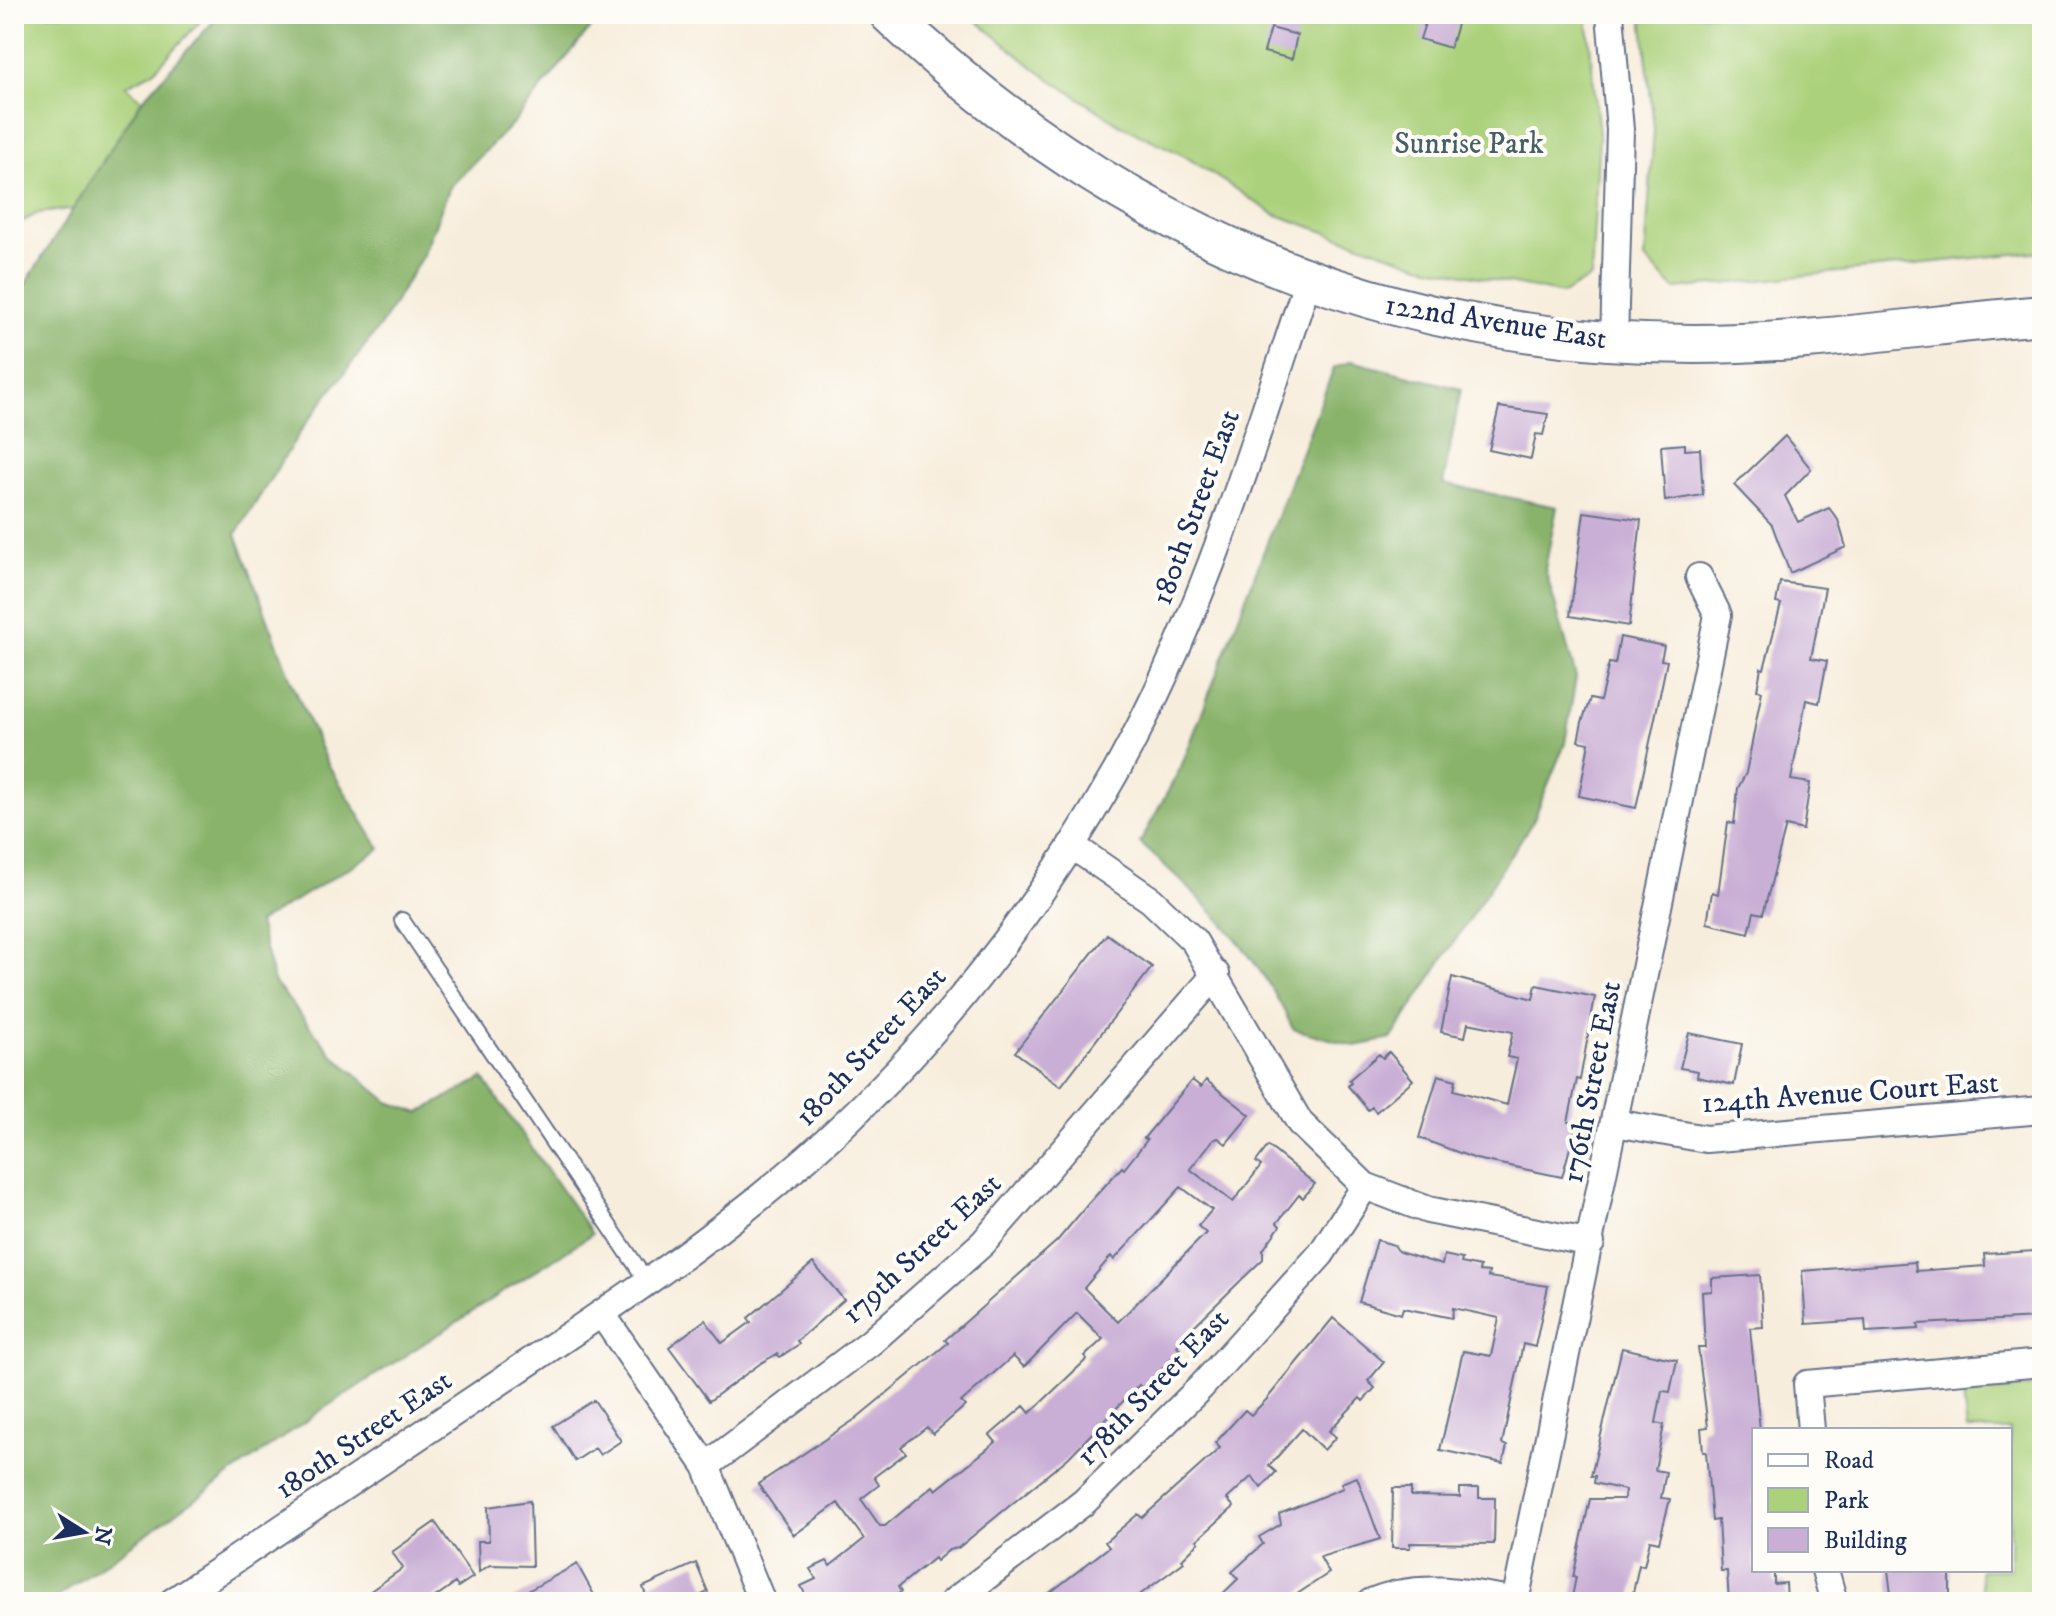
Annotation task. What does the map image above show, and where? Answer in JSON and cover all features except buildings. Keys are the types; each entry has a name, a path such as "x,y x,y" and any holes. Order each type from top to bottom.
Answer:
{"street":[{"name":"122nd Avenue East","path":"889,14 1001,113 1104,183 1212,241 1308,280 1435,316 1614,341 1696,344 1790,340 2042,315"},
{"path":"1610,14 1620,130 1614,341"},
{"name":"180th Street East","path":"172,1602 648,1283 724,1228 812,1154 925,1041 987,966 1071,845 1120,764 1166,672 1204,585 1308,280"},
{"name":"176th Street East","path":"1515,1601 1718,615 1699,577"},
{"path":"1071,845 1151,900 1194,941 1216,974 1300,1123 1365,1186 1428,1210 1591,1243"},
{"name":"179th Street East","path":"706,1466 871,1342 983,1243 1216,974"},
{"name":"124th Avenue Court East","path":"1615,1123 1706,1139 2042,1110"},
{"name":"178th Street East","path":"953,1602 1084,1502 1201,1387 1321,1254 1365,1186"},
{"path":"602,1314 706,1466 762,1602"},
{"path":"1811,1428 1807,1384 2042,1363"},
{"path":"1826,1572 1834,1602"},
{"path":"1371,1602 1386,1596 1445,1588 1515,1601"}],"lane":[{"path":"402,920 648,1283"}],"green space":[{"path":"14,14 207,14 154,71 126,86 142,100 73,209 38,213 14,226"},
{"path":"220,14 602,14 515,121 450,187 423,255 381,325 302,429 236,534 292,683 326,761 380,849 258,923 274,982 333,1055 389,1102 419,1113 483,1078 592,1234 320,1411 50,1602 14,1602 14,302 142,100"},
{"name":"Sunrise Park","path":"968,14 1587,14 1599,135 1591,277 1563,294 1420,265 1274,214 1183,155 1120,125 1038,71"},
{"path":"1642,14 2042,14 2042,251 1675,289 1645,259 1654,129"},
{"path":"1351,361 1461,389 1443,484 1557,507 1545,569 1576,677 1565,743 1533,821 1391,1039 1355,1046 1293,1029 1279,1001 1246,951 1185,884 1140,843 1181,767 1334,368"},
{"path":"2042,1386 2042,1602 1983,1602 1980,1572 2012,1572 2012,1428 1967,1428 1963,1395"}]}
